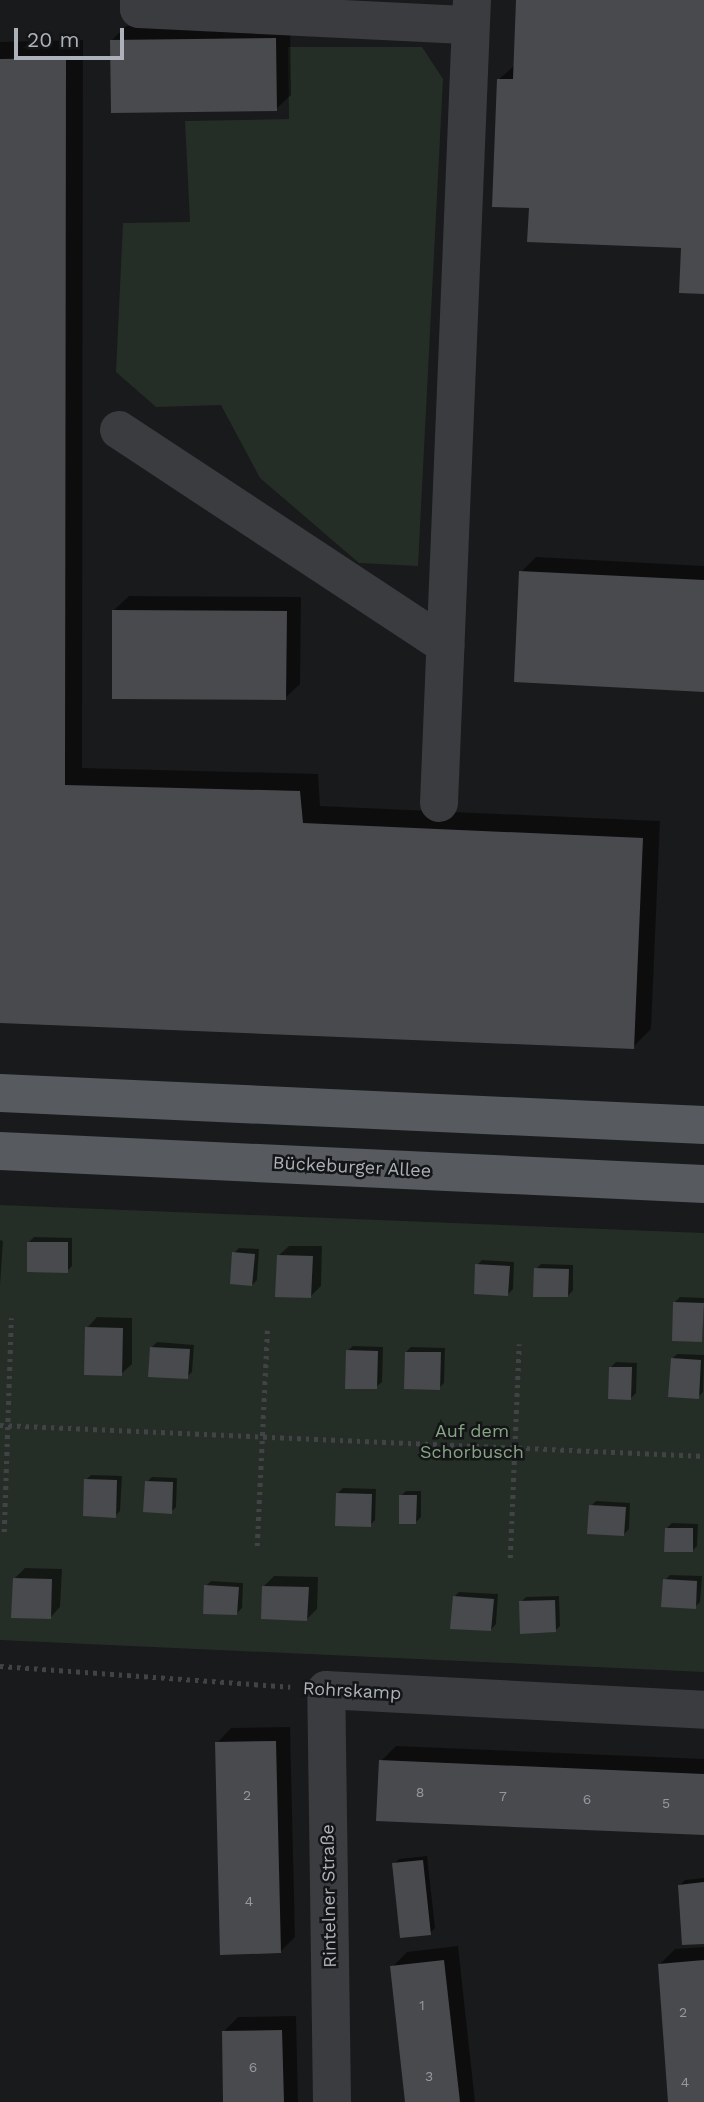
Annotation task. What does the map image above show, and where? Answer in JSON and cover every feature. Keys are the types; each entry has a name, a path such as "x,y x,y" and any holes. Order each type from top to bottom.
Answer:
{"main road":[{"path":"0,1093 704,1125"},
{"name":"Bückeburger Allee","path":"0,1151 704,1184"}],"street":[{"path":"139,0 139,9 471,13 439,803"},
{"path":"119,430 445,645"},
{"name":"Rohrskamp","path":"326,1690 704,1710"},
{"name":"Rintelner Straße","path":"326,1690 332,2102"}],"path":[{"path":"4,1532 11,1318"},
{"path":"257,1546 267,1330"},
{"path":"510,1558 519,1343"},
{"path":"0,1425 704,1456"},
{"name":"Rohrskamp","path":"0,1665 326,1690"}],"green space":[{"path":"288,47 422,47 443,79 418,566 359,563 260,478 221,405 156,407 116,372 123,223 190,222 185,121 289,119"},
{"name":"Auf dem Schorbusch","path":"0,1205 704,1233 704,1672 0,1640"}],"building":[{"path":"516,0 704,0 704,294 679,293 681,248 527,242 529,208 492,207 497,79 513,79"},
{"path":"276,38 277,111 111,113 110,40"},
{"path":"66,58 65,785 300,791 303,823 643,838 634,1049 0,1023 0,59"},
{"path":"519,571 704,580 704,692 514,682"},
{"path":"112,610 287,611 286,700 112,699"},
{"path":"27,1242 68,1242 68,1273 27,1272"},
{"path":"232,1252 255,1254 252,1286 230,1284"},
{"path":"277,1255 313,1256 311,1298 275,1297"},
{"path":"475,1264 510,1266 508,1296 474,1294"},
{"path":"534,1268 569,1269 568,1297 533,1297"},
{"path":"673,1302 704,1303 702,1342 672,1341"},
{"path":"85,1327 123,1328 122,1376 84,1375"},
{"path":"150,1347 190,1349 188,1379 148,1377"},
{"path":"346,1350 378,1351 377,1389 345,1389"},
{"path":"405,1352 441,1352 440,1390 404,1389"},
{"path":"671,1358 701,1360 699,1399 668,1397"},
{"path":"609,1367 632,1367 631,1400 608,1399"},
{"path":"84,1479 117,1480 116,1518 83,1516"},
{"path":"145,1481 173,1482 172,1514 143,1512"},
{"path":"336,1493 372,1494 371,1527 335,1526"},
{"path":"399,1495 417,1495 416,1524 399,1524"},
{"path":"589,1505 626,1507 624,1536 587,1534"},
{"path":"665,1528 693,1528 693,1552 664,1552"},
{"path":"13,1578 52,1579 51,1619 11,1618"},
{"path":"663,1579 697,1581 696,1609 661,1607"},
{"path":"204,1585 239,1587 237,1615 203,1614"},
{"path":"262,1586 309,1587 307,1621 261,1619"},
{"path":"453,1596 494,1599 491,1631 450,1629"},
{"path":"555,1600 556,1632 520,1634 519,1601"},
{"path":"276,1741 281,1953 220,1955 215,1742"},
{"path":"379,1760 704,1774 704,1835 376,1821"},
{"path":"423,1860 431,1935 400,1938 392,1863"},
{"path":"704,1882 704,1944 682,1945 678,1885"},
{"path":"444,1960 460,2102 405,2102 390,1966"},
{"path":"704,1960 704,2102 668,2102 658,1964"},
{"path":"282,2030 284,2102 223,2102 222,2031"}]}
